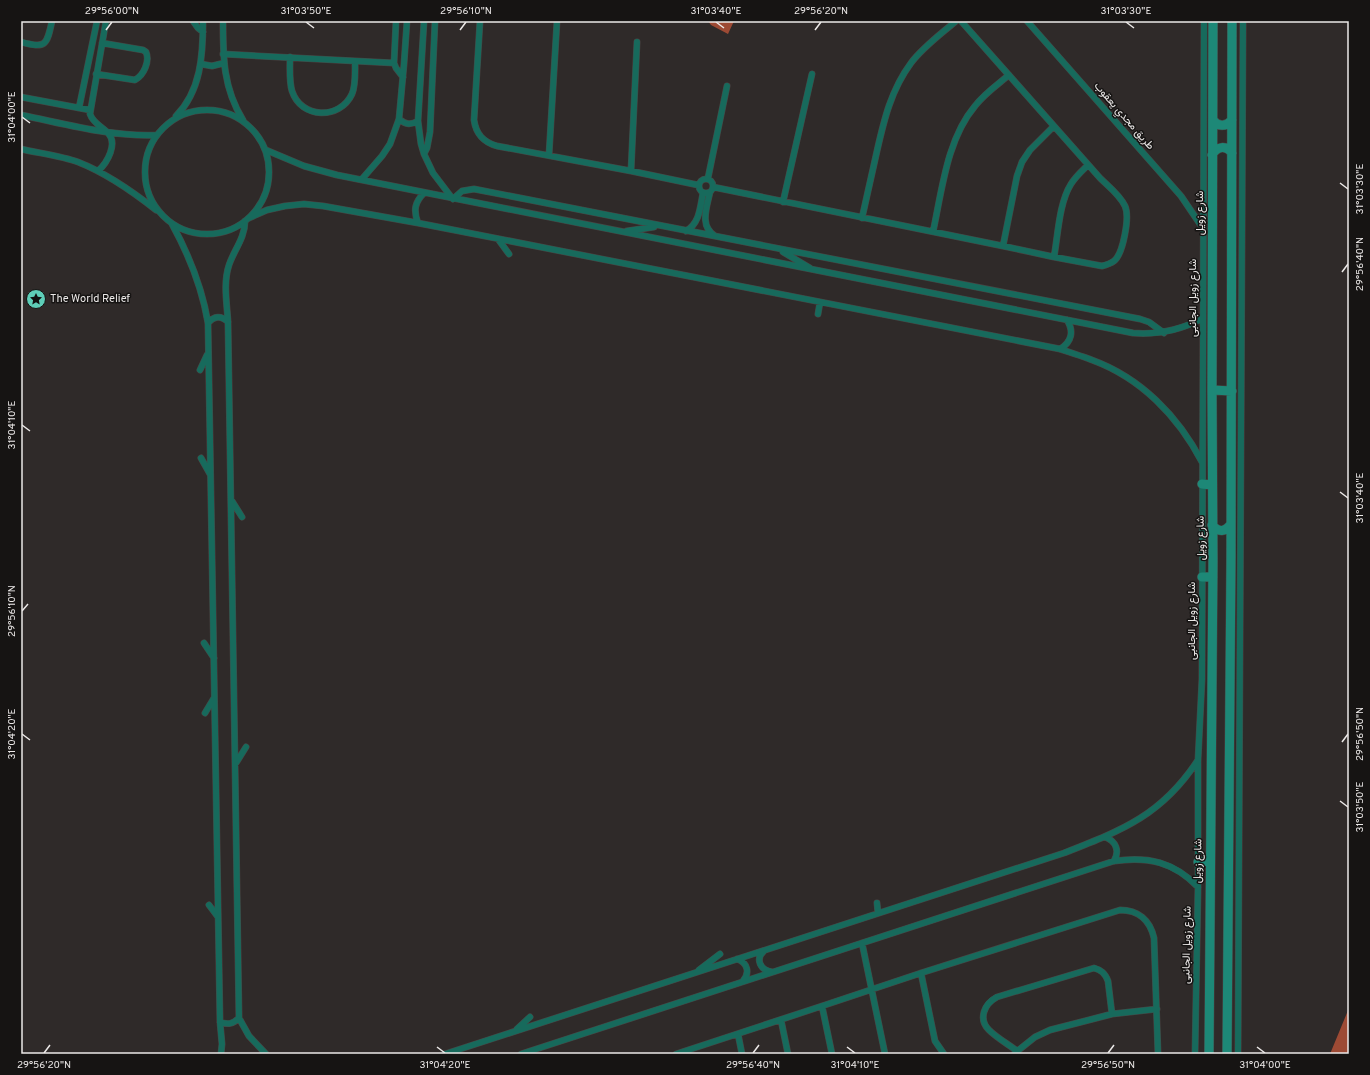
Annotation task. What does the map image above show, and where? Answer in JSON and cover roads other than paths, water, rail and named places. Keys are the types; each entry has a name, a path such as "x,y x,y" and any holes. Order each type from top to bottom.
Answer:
{"main road":[{"name":"شارع زويل","path":"1209,1054 1213,561 1212,390 1208,278 1212,155 1213,21"},
{"path":"1227,1054 1232,391 1232,21"},
{"path":"1212,120 1222,126 1228,124 1232,120"},
{"path":"1212,155 1215,150 1220,148 1228,149 1232,153"},
{"path":"1212,390 1232,391"},
{"path":"1202,484 1212,485"},
{"path":"1212,525 1221,531 1226,529 1231,524"},
{"path":"1213,561 1216,556 1221,553 1227,554 1231,558"},
{"path":"1202,577 1213,577"},
{"path":"1198,862 1210,861"}],"street":[{"path":"21,42 34,46 44,44 48,40 52,21"},
{"path":"79,108 97,21"},
{"path":"98,171 106,162 111,150 109,133 94,122 91,117 90,110 106,21"},
{"path":"193,21 203,32"},
{"path":"158,211 148,193 145,173 148,153 157,135 187,103 194,91 201,64 203,21"},
{"path":"223,21 223,54 227,83 232,100 244,121"},
{"path":"396,21 394,63 403,77"},
{"path":"362,179 382,156 390,144 399,119 407,21"},
{"path":"424,21 418,121 421,144 424,154 439,182 452,199"},
{"path":"424,154 428,148 430,132 435,21"},
{"path":"480,21 474,120 479,135 490,144 631,171 698,186 700,190 783,202 1003,246 1054,258 1102,266 1115,261 1119,254 1127,221 1125,206 961,21"},
{"path":"549,155 557,21"},
{"path":"862,218 886,113 893,93 912,62 924,49 956,21"},
{"name":"طريق مجدي يعقوب","path":"1027,21 1181,196 1203,227"},
{"name":"شارع زويل الجانبى","path":"1195,1054 1198,887 1198,760 1202,679 1203,318 1208,278 1203,227 1204,21"},
{"path":"1238,1054 1244,21"},
{"path":"96,74 134,80 139,78 143,73 148,58 148,54 143,50 102,42"},
{"path":"631,171 637,42"},
{"path":"223,54 394,63"},
{"path":"290,57 290,84 295,99 304,108 319,113 336,110 342,106 351,95 354,88 355,61"},
{"path":"201,64 212,66 224,63"},
{"path":"783,202 812,74"},
{"path":"933,232 950,153 956,135 975,105 1009,75"},
{"path":"708,178 727,86"},
{"path":"21,97 90,110"},
{"path":"169,123 187,113 206,110 232,114 244,121 257,134 266,150 269,168 268,186 261,204 247,220 242,237 229,265 226,281 236,764 239,1018 249,1036 266,1054"},
{"path":"21,115 109,133 126,135 157,135"},
{"path":"399,119 408,124 414,124 418,121"},
{"path":"1003,246 1017,176 1022,162 1030,150 1054,126"},
{"path":"21,149 76,161 98,171 129,190 158,211 172,224 187,231 204,234 222,233 267,210 304,204 323,206 418,223 1060,349 1108,366 1134,382 1151,395 1164,407 1186,434 1203,464"},
{"path":"266,150 312,168 337,175 1133,333 1164,333 1184,327 1203,318"},
{"path":"1054,258 1065,197 1078,174 1088,165"},
{"path":"698,186 700,180 708,178"},
{"path":"686,231 698,220 713,183 708,178"},
{"path":"452,199 462,191 468,189 474,190 1140,319 1153,325 1164,333"},
{"path":"709,191 705,222 711,234 716,237"},
{"path":"418,223 415,215 415,206 418,199 424,193"},
{"path":"172,224 184,247 198,282 203,296 208,323 221,1054"},
{"path":"626,232 645,228 666,227"},
{"path":"498,239 509,254"},
{"path":"774,248 788,254 813,270"},
{"path":"818,314 820,302"},
{"path":"208,323 212,318 218,317 224,318 228,322"},
{"path":"1060,349 1065,346 1071,336 1072,330 1067,320"},
{"path":"200,370 208,351"},
{"path":"201,458 211,475"},
{"path":"231,500 242,517"},
{"path":"204,642 214,659"},
{"path":"205,713 214,697"},
{"path":"236,764 246,747"},
{"path":"445,1054 1064,853 1105,837 1138,820 1166,800 1178,788 1198,760"},
{"path":"1105,837 1112,840 1116,847 1117,854 1114,861"},
{"path":"521,1054 1114,861 1136,858 1156,861 1184,874 1198,887"},
{"path":"877,903 878,913"},
{"path":"209,905 218,917"},
{"path":"676,1054 695,1051 738,1034 921,973 1120,910 1127,910 1140,914 1150,924 1153,931 1158,1054"},
{"path":"862,943 885,1054"},
{"path":"764,951 759,957 760,964 764,970 772,972"},
{"path":"694,973 720,954"},
{"path":"737,959 746,966 747,974 743,981"},
{"path":"1112,1014 1108,981 1103,972 1094,968 996,996 986,1005 983,1019 990,1031 1016,1053 1035,1037 1050,1030 1112,1014 1157,1009"},
{"path":"921,973 935,1040 944,1054"},
{"path":"822,1006 832,1054"},
{"path":"515,1031 530,1017"},
{"path":"220,1022 230,1024 239,1018"},
{"path":"780,1020 788,1054"},
{"path":"738,1034 742,1054"}],"place":[{"name":"The World Relief","path":"36,299"}]}
